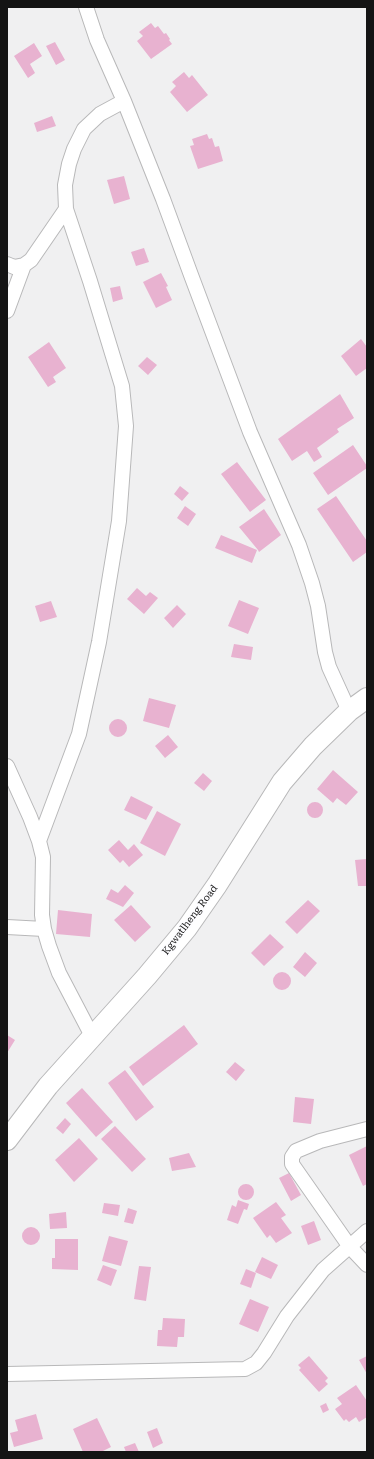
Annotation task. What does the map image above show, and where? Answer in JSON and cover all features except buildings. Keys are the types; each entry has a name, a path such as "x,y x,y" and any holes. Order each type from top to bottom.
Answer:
{"street":[{"path":"86,7 97,40 124,101 163,199 250,432 299,545 318,606 325,652 329,667 350,711"},
{"path":"40,841 79,734 99,642 119,520 126,426 122,386 66,209 65,185 69,164 74,149 84,129 100,114 124,101"},
{"path":"7,264 14,267 24,265 31,260 66,209"},
{"path":"7,311 24,265"},
{"name":"Kgwatlheng Road","path":"7,1140 48,1086 147,976 187,928 217,885 282,782 313,746 350,711 367,698"},
{"path":"7,766 40,841 43,865 42,915 44,929 59,973 92,1036"},
{"path":"7,927 44,929"},
{"path":"367,1129 296,1150 292,1156 292,1164 350,1247 367,1265"},
{"path":"7,1374 245,1369 256,1363 264,1353 287,1316 323,1270 367,1231"}]}
